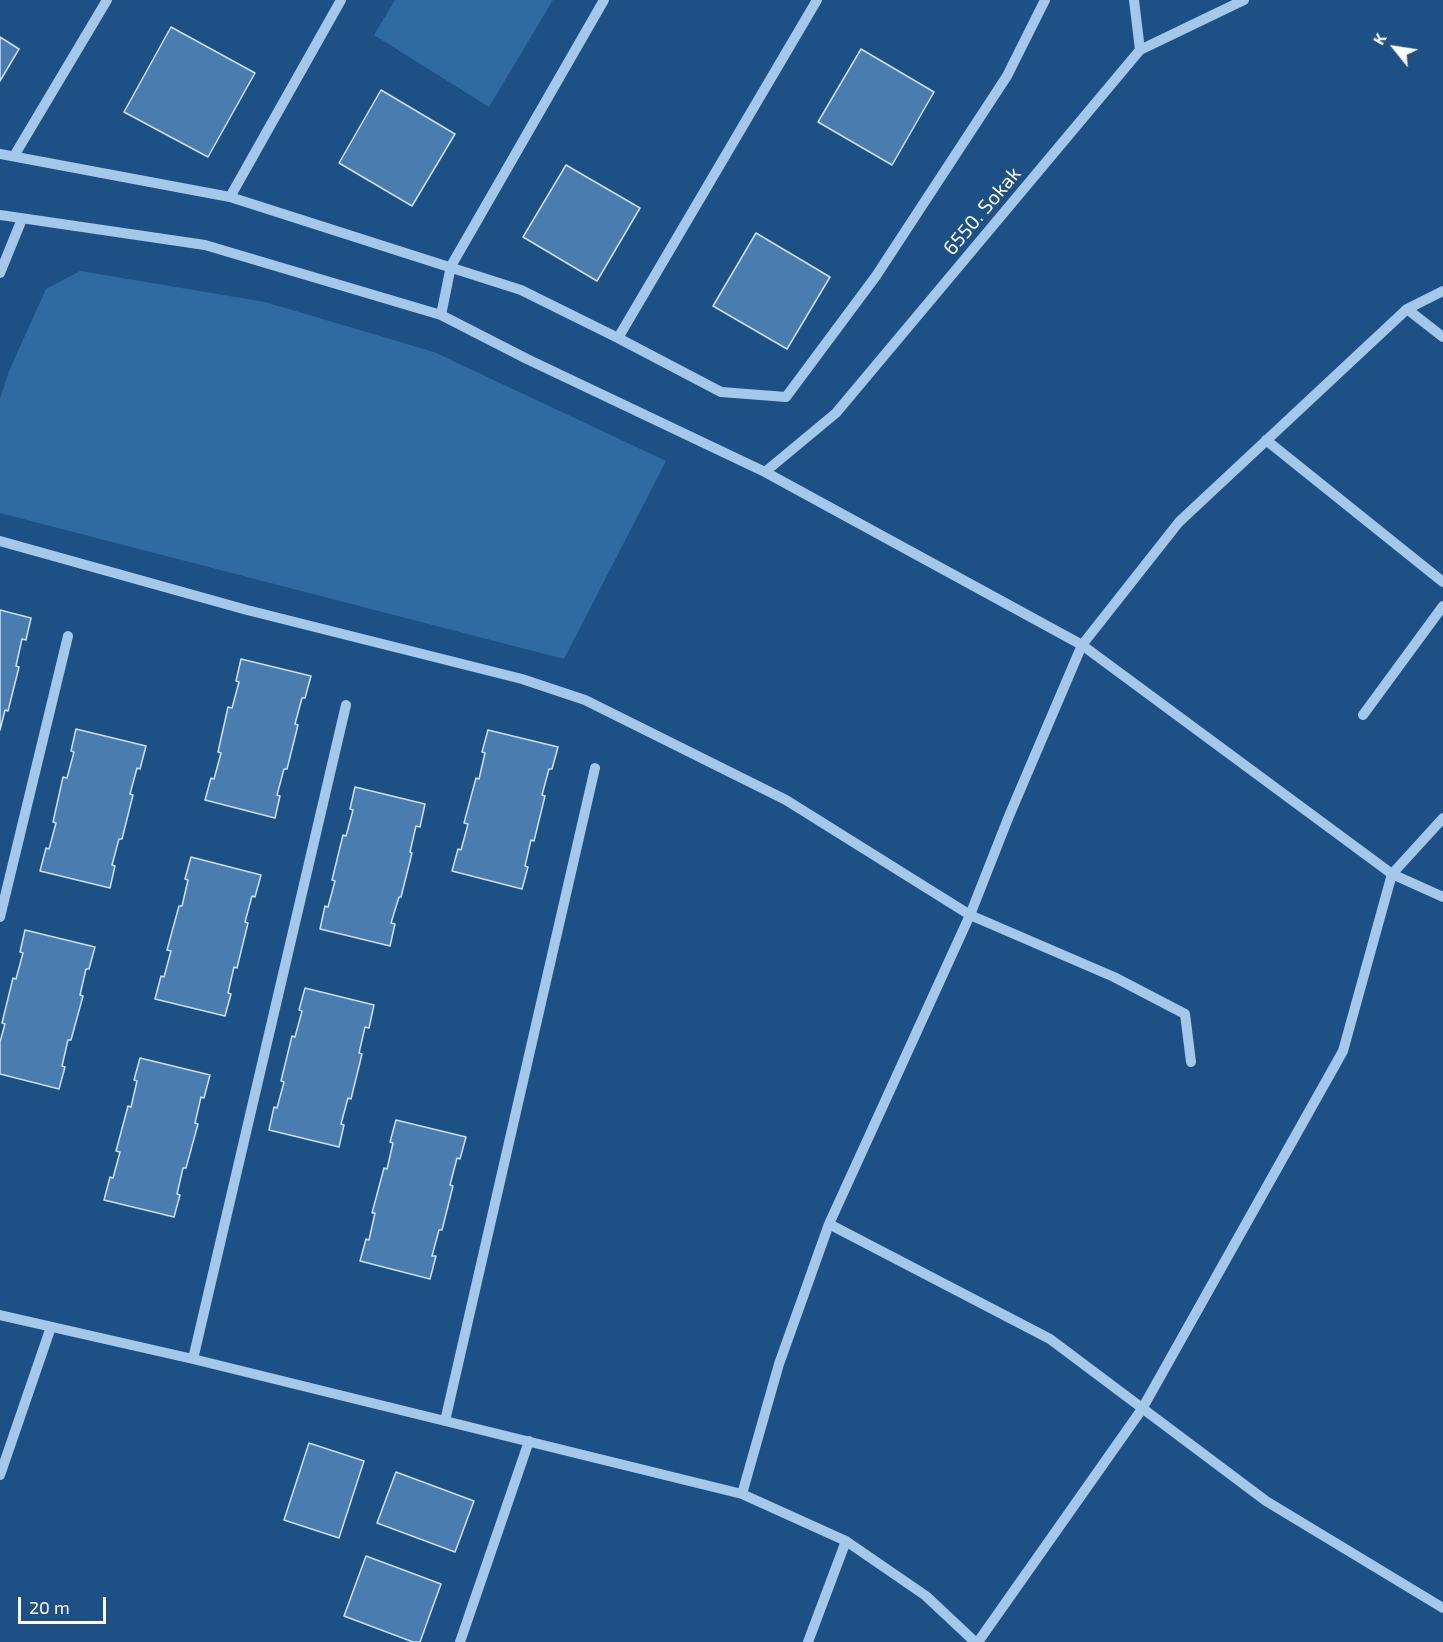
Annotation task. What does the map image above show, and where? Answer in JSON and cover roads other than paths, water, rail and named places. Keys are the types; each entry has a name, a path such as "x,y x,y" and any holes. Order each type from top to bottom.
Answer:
{"street":[{"path":"14,156 107,0"},
{"path":"230,196 341,0"},
{"path":"441,315 451,266 604,0"},
{"path":"618,338 817,0"},
{"path":"0,154 230,196 521,290 721,392 786,397 876,276 1007,76 1045,0"},
{"path":"1134,0 1140,50"},
{"name":"6550. Sokak","path":"765,472 836,413 1140,50 1244,0"},
{"path":"0,215 206,245 441,315 527,359 765,472 1082,645 1392,874 1443,897"},
{"path":"0,273 22,219"},
{"path":"742,1494 779,1365 829,1224 970,915 1009,816 1082,645 1179,522 1407,309 1443,291"},
{"path":"1407,309 1443,337"},
{"path":"1266,440 1443,582"},
{"path":"0,541 247,610 522,679 585,700 786,800 970,915 1114,977 1185,1014 1191,1062"},
{"path":"1363,715 1443,606"},
{"path":"0,917 68,636"},
{"path":"193,1359 346,705"},
{"path":"445,1421 596,768"},
{"path":"0,1315 193,1359 742,1494 846,1541 926,1596 976,1642 1142,1408 1343,1052 1392,874 1443,818"},
{"path":"829,1224 1050,1339 1266,1501 1443,1608"},
{"path":"0,1475 51,1327"},
{"path":"460,1642 529,1441"},
{"path":"808,1642 846,1541"}]}
